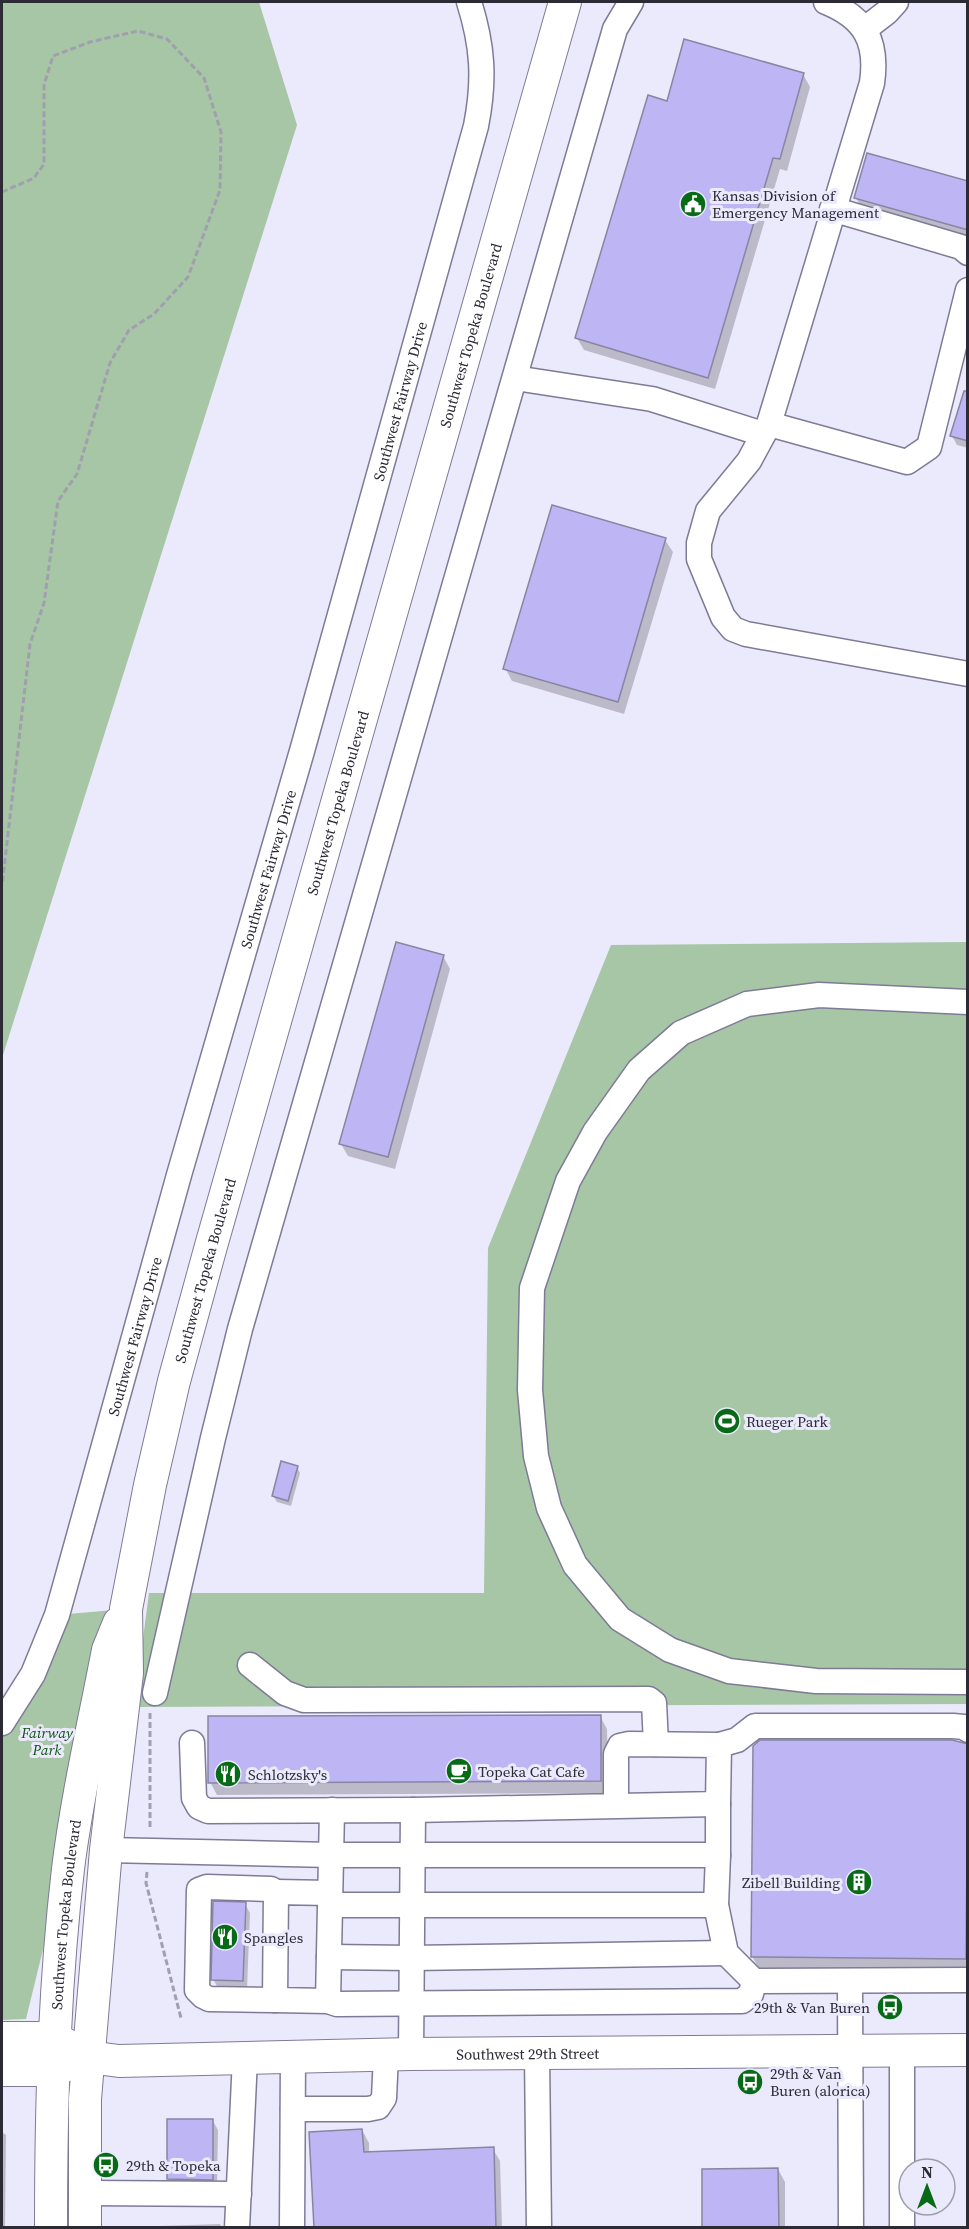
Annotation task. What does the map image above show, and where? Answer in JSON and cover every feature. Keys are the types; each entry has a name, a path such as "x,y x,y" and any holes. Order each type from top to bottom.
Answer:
{"main road":[{"name":"Southwest Topeka Boulevard","path":"85,2228 85,2099 106,1850 127,1673 126,1609 150,1485 174,1381 208,1257 565,2"},
{"name":"Southwest Topeka Boulevard","path":"51,2228 52,2070 68,1869 108,1650 126,1609"},
{"name":"Southwest 29th Street","path":"2,2038 54,2038 88,2057 119,2061 398,2055 968,2050"},
{"name":"Southwest 29th Street","path":"2,2070 52,2070 88,2057"}],"street":[{"name":"Southwest Fairway Drive","path":"2,1724 33,1674 57,1615 179,1175 302,751 476,126 483,75 482,50 469,2"},
{"path":"155,1693 240,1329 615,29 631,2"},
{"path":"827,2 848,13 865,28 873,50 872,83 766,429 749,461 708,511 699,543 699,559 723,617 733,628 746,634 968,674"},
{"path":"865,28 887,12 896,2"},
{"path":"832,209 961,247 968,253"},
{"path":"515,378 652,399 907,462 930,447 968,290"},
{"path":"968,1002 819,995 747,1004 681,1033 639,1070 596,1132 568,1181 532,1288 530,1390 536,1456 549,1508 575,1565 620,1619 670,1650 729,1671 816,1681 968,1683"},
{"path":"250,1665 285,1694 304,1700 649,1699 654,1702 656,1744"},
{"path":"616,1806 616,1754 620,1746 719,1745 737,1740 755,1726 953,1726 964,1727 968,1730"},
{"path":"192,1743 194,1798 200,1807 208,1811 413,1810 718,1804"},
{"path":"719,1745 716,1905 726,1953 754,1981 968,1980"},
{"path":"328,2001 332,1810"},
{"path":"293,2109 368,2109 378,2106 384,2098 398,2055 410,2003 413,1810"},
{"path":"106,1850 412,1856 718,1855"},
{"path":"716,1905 413,1905 330,1899 276,1892 271,1889 207,1887 200,1890 197,1990 209,1999 328,2001 337,2004 742,2001 751,1994 754,1981"},
{"path":"275,2000 276,1892"},
{"path":"329,1957 412,1958 726,1953"},
{"path":"850,1982 851,2228"},
{"path":"902,2050 902,2228"},
{"path":"537,2054 539,2228"},
{"path":"292,2228 293,2057"},
{"path":"237,2228 245,2058"},
{"path":"85,2193 239,2194"}],"path":[{"path":"2,192 34,178 44,164 44,85 53,56 90,42 138,31 167,39 204,78 220,132 220,190 188,277 154,314 129,330 110,363 76,474 58,501 44,603 30,644 2,886"}],"green space":[{"path":"2,2 259,2 297,125 2,1058"},
{"name":"Rueger Park","path":"967,942 967,1704 134,1707 149,1593 484,1593 488,1248 611,945"},
{"name":"Fairway Park","path":"126,1609 26,2019 2,2020 2,1723 57,1615"}],"building":[{"path":"684,39 804,73 780,159 773,158 708,378 575,338 648,95 667,101"},
{"path":"867,153 968,181 968,230 854,198"},
{"path":"964,391 968,391 968,441 950,436"},
{"path":"552,505 666,538 618,702 503,669"},
{"path":"396,942 444,955 388,1157 339,1144"},
{"path":"281,1461 298,1466 288,1501 272,1496"},
{"path":"601,1715 601,1781 208,1783 208,1716"},
{"name":"Zibell Building","path":"760,1740 952,1740 968,1744 966,1959 751,1957 753,1746"},
{"name":"Spangles","path":"213,1901 246,1902 243,1981 211,1980"},
{"path":"167,2119 213,2119 213,2180 167,2179"},
{"path":"362,2129 364,2152 494,2147 496,2228 314,2228 309,2132"},
{"path":"778,2168 779,2228 702,2228 702,2169"}],"place":[{"name":"Kansas Division of Emergency Management","path":"693,204"},
{"name":"Rueger Park","path":"727,1421"},
{"name":"Topeka Cat Cafe","path":"459,1771"},
{"name":"Schlotzsky's","path":"228,1774"},
{"name":"Zibell Building","path":"859,1882"},
{"name":"Spangles","path":"225,1937"},
{"name":"29th & Van Buren","path":"890,2007"},
{"name":"29th & Van Buren (alorica)","path":"750,2082"},
{"name":"29th & Topeka","path":"106,2165"}]}
